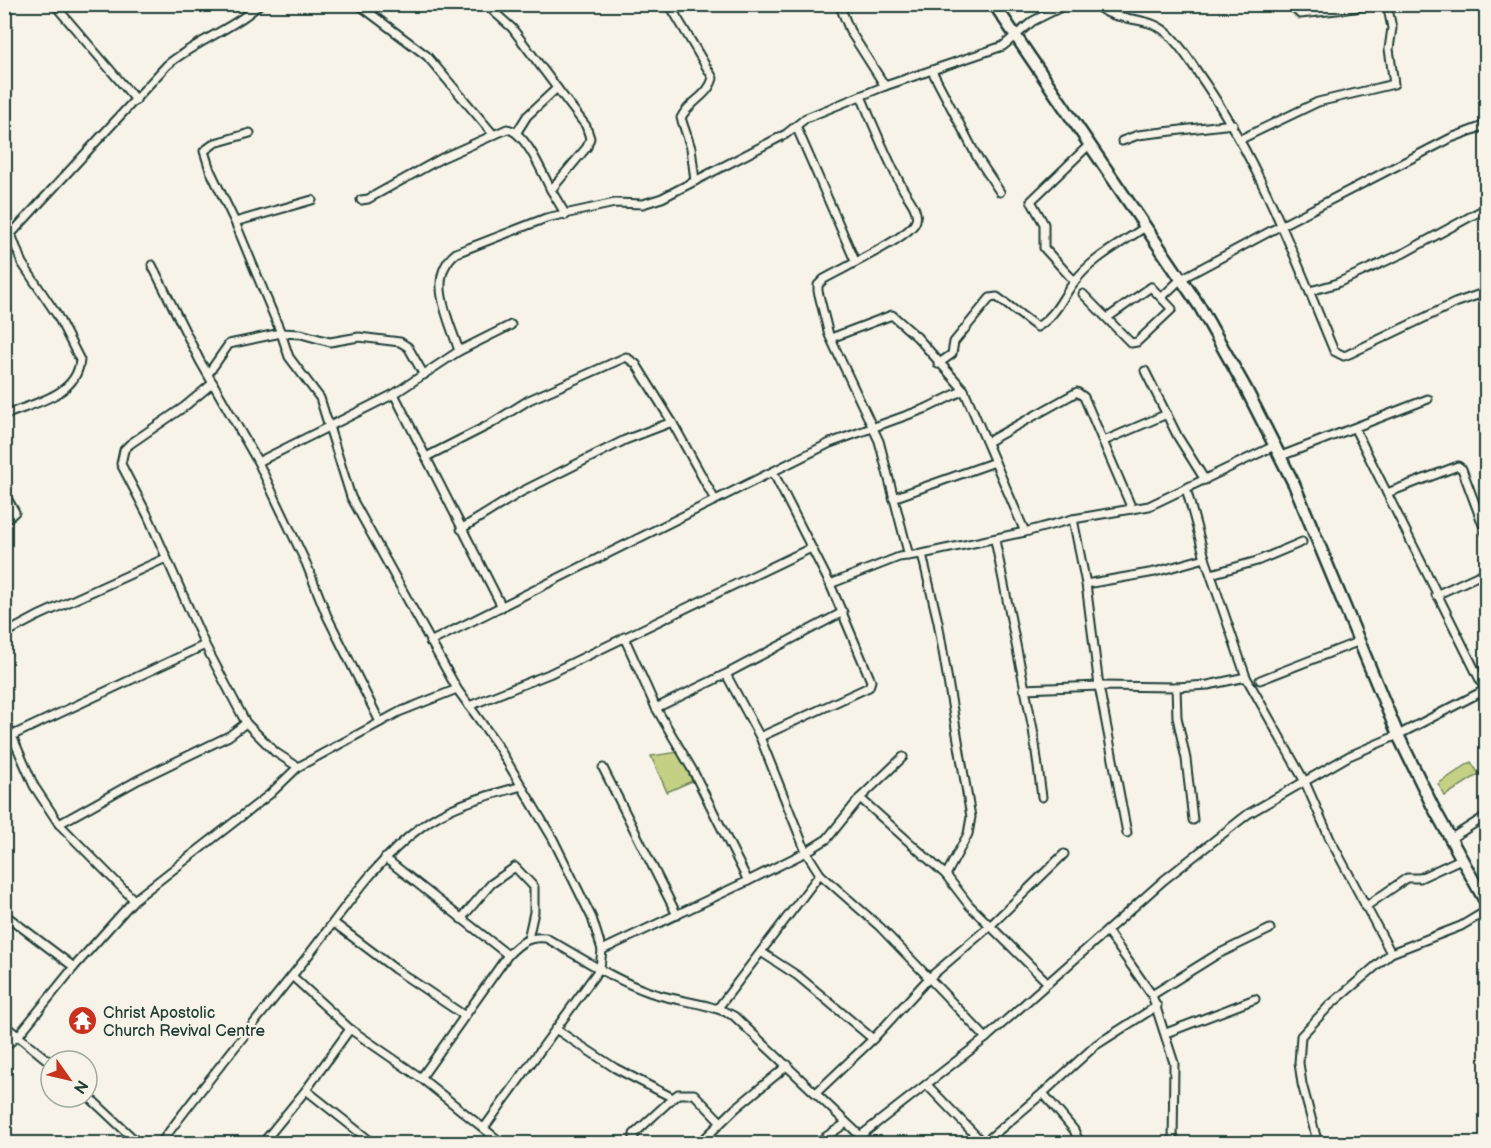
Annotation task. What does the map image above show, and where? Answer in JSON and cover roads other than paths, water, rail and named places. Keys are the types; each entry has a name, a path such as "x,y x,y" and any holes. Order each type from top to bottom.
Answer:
{"main road":[{"path":"994,4 1200,307 1276,445 1398,735 1450,839 1486,903"}],"street":[{"path":"61,4 59,10 136,100"},
{"path":"245,4 250,13"},
{"path":"11,234 167,65 182,53 250,13 260,4"},
{"path":"358,4 427,56 493,134"},
{"path":"669,4 714,78 703,96 686,109 681,118 691,148 695,181"},
{"path":"839,4 850,31 885,86"},
{"path":"459,351 440,297 443,274 450,258 465,248 527,225 566,215 615,203 643,204 662,198 796,126 806,118 885,86 1002,46 1014,34 1058,6 1066,4"},
{"path":"1095,4 1108,15 1154,24 1166,32 1183,52 1233,124 1335,351 1344,356 1455,303 1486,292"},
{"path":"1290,4 1300,14 1355,8 1366,4"},
{"path":"1241,139 1318,102 1394,84 1389,49 1392,28 1386,4"},
{"path":"492,10 512,28 586,126 590,138 587,147 551,190"},
{"path":"932,70 977,157 1000,192"},
{"path":"517,132 527,116 556,88"},
{"path":"861,96 917,219 914,225 899,237 824,279 818,285 831,338 879,441 909,555"},
{"path":"1122,141 1138,135 1233,124"},
{"path":"1162,297 1181,279 1280,226 1451,138 1486,125"},
{"path":"796,126 855,261"},
{"path":"361,200 374,196 417,171 507,129 517,132 531,152 566,215"},
{"path":"250,133 215,143 204,151 289,357 320,398 351,497 430,642 553,839 592,918 602,950 600,968 484,1128"},
{"path":"1074,281 1044,248 1044,224 1031,201 1089,145"},
{"path":"235,222 312,200"},
{"path":"1310,291 1335,284 1404,253 1486,208"},
{"path":"938,364 952,354 954,342 990,298 998,297 1037,327 1060,306 1074,281 1089,266 1144,227"},
{"path":"4,228 11,234 22,263 57,315 80,360 74,382 64,390 5,415"},
{"path":"152,265 208,374 258,462 306,563 327,616 380,722"},
{"path":"1083,294 1131,343 1137,342 1172,311 1154,288 1148,288 1107,318"},
{"path":"831,338 892,315 916,337 938,364 964,390 1025,532"},
{"path":"258,462 394,394 459,351 511,325"},
{"path":"208,374 229,344 281,333 301,334 330,342 359,337 400,342 408,347 424,375"},
{"path":"426,458 489,425 529,400 626,357 636,364 672,422 715,500"},
{"path":"1145,371 1205,480"},
{"path":"213,382 184,408 137,438 122,455 121,464 205,645 246,723 275,752 298,767"},
{"path":"430,642 830,443 927,408 964,390"},
{"path":"987,442 1077,392 1084,397 1132,509"},
{"path":"394,394 502,607"},
{"path":"1281,456 1428,399"},
{"path":"1104,441 1167,414"},
{"path":"461,529 521,492 625,440 672,422"},
{"path":"860,1136 928,1086 986,1038 1164,880 1248,814 1365,748 1398,735 1485,690 1355,429"},
{"path":"830,584 869,567 909,555 995,540 1073,519 1149,506 1276,445"},
{"path":"894,498 995,462"},
{"path":"1387,493 1458,466 1462,469 1486,532"},
{"path":"760,737 869,687 870,677 830,584 773,472"},
{"path":"1186,488 1204,558 1246,677 1305,783 1330,839 1391,954"},
{"path":"4,493 15,512 4,522"},
{"path":"1073,519 1086,584 1099,686 1126,833"},
{"path":"995,540 1008,591 1038,756 1042,796"},
{"path":"1211,574 1257,561 1302,542"},
{"path":"469,706 549,674 811,548"},
{"path":"922,554 938,622 971,817 968,834 946,875"},
{"path":"4,634 38,616 166,558"},
{"path":"1086,584 1155,572 1204,558"},
{"path":"1436,595 1486,572"},
{"path":"656,708 843,612"},
{"path":"624,637 656,708 693,771 748,881"},
{"path":"1260,680 1360,641"},
{"path":"13,735 205,645"},
{"path":"726,674 760,737 806,852 820,874 880,927 986,1038"},
{"path":"1024,689 1099,686 1176,687 1208,685 1246,677"},
{"path":"1176,687 1177,717 1186,759 1193,820"},
{"path":"4,1047 18,1036 134,900 270,794 298,767 380,722 458,689"},
{"path":"4,718 34,786 59,824 134,900"},
{"path":"59,824 138,780 230,736 246,723"},
{"path":"602,950 748,881 827,839 860,798 903,757"},
{"path":"603,768 677,915"},
{"path":"160,1143 204,1083 334,923 364,881 385,858 422,826 446,811 522,786"},
{"path":"860,798 946,875 990,926 1048,983"},
{"path":"1450,839 1486,816"},
{"path":"816,1093 873,1039 929,978 990,926 1064,854"},
{"path":"385,858 508,955"},
{"path":"1365,907 1407,878 1420,878 1461,859"},
{"path":"462,919 491,884 515,867 534,887 534,912 528,939"},
{"path":"718,1008 820,874"},
{"path":"1318,1143 1302,1084 1299,1063 1301,1036 1329,1006 1391,954 1461,926 1486,911"},
{"path":"4,914 74,968"},
{"path":"334,923 395,969 465,1016"},
{"path":"1152,995 1216,956 1270,929"},
{"path":"1107,931 1152,995 1166,1033 1174,1063 1173,1143"},
{"path":"421,1078 508,955 520,943 528,939 546,938 650,992 718,1008 734,1016 788,1065 846,1124 869,1143"},
{"path":"761,952 798,976 873,1039"},
{"path":"292,976 350,1029 421,1078 503,1143"},
{"path":"1166,1033 1255,999"},
{"path":"928,1086 984,1143 1096,1045 1157,1006"},
{"path":"4,1025 39,1054"},
{"path":"262,1143 306,1090 350,1029"},
{"path":"557,1030 615,1068 673,1098"},
{"path":"699,1143 788,1065"},
{"path":"306,1090 374,1143"},
{"path":"1042,1093 1074,1130 1080,1143"},
{"path":"633,1143 634,1134 678,1094 694,1094 721,1122"},
{"path":"99,1106 139,1143"},
{"path":"815,1143 846,1124"}],"place":[{"name":"Christ Apostolic Church Revival Centre","path":"82,1021"}]}
